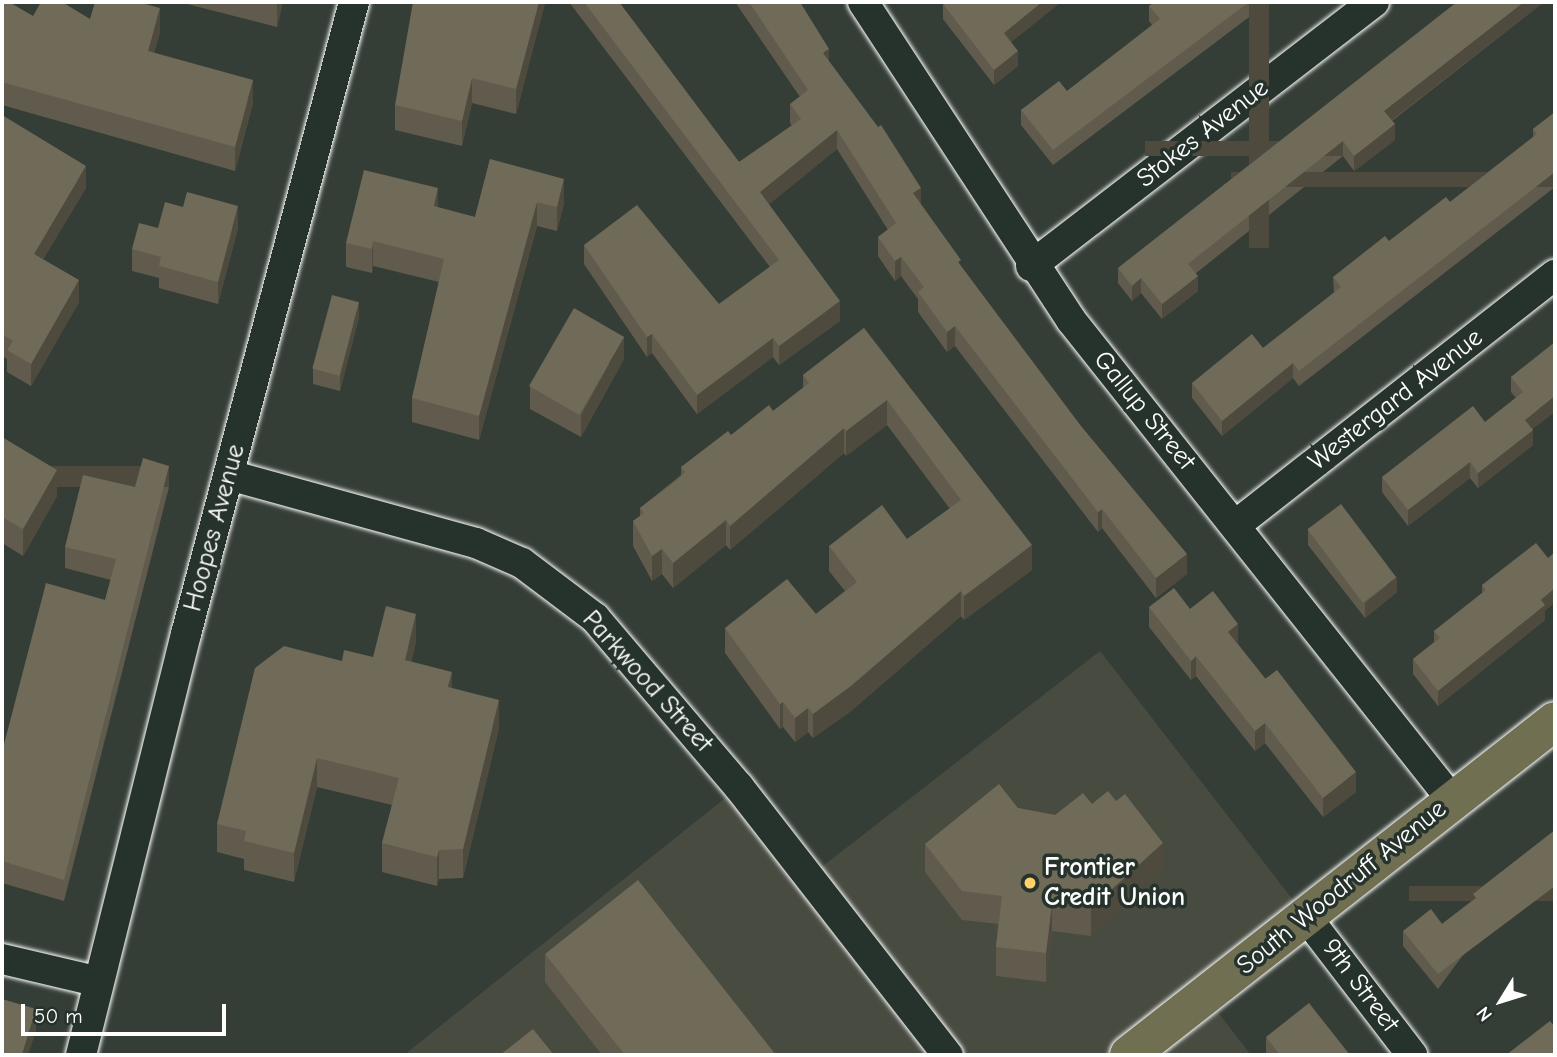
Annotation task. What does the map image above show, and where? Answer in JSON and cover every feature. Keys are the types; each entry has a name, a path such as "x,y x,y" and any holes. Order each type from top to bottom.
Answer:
{"main road":[{"name":"South Woodruff Avenue","path":"1129,1055 1555,721"}],"street":[{"name":"Hoopes Avenue","path":"80,1055 96,981 354,2"},
{"name":"Gallup Street","path":"864,2 1031,266 1452,800"},
{"name":"Stokes Avenue","path":"1031,266 1374,2"},
{"name":"Westergard Avenue","path":"1237,524 1555,275"},
{"name":"Parkwood Street","path":"229,475 476,543 522,563 595,618 739,787 948,1055"},
{"name":"9th Street","path":"1307,918 1412,1055"},
{"path":"2,959 96,981"}],"shaded area":[{"path":"1100,651 1307,918 1206,997 1251,1055 404,1055 739,787 810,876"}],"building":[{"path":"2,2 9,2 33,16 41,2 62,2 90,19 95,2 138,2 160,8 148,51 253,80 235,147 2,82"},
{"path":"413,2 539,2 516,89 472,78 462,121 395,105"},
{"path":"584,2 619,2 739,162 801,119 790,104 808,90 749,2 800,2 829,49 823,53 878,127 881,125 921,188 913,193 961,260 958,262 1081,426 1187,554 1156,578 1102,509 1098,512 955,326 947,332 918,292 924,287 901,257 895,261 878,237 896,223 837,130 760,192 840,301 779,346 773,338 697,395 652,334 647,337 584,245 637,205 719,304 779,260"},
{"path":"1042,2 1004,33 1018,51 994,70 943,4"},
{"path":"1154,2 1249,2 1053,150 1021,110 1059,81 1067,91 1160,19 1149,6"},
{"path":"1457,2 1524,2 1384,111 1395,124 1354,156 1343,141 1188,264 1198,276 1162,304 1141,278 1132,286 1118,268"},
{"path":"1555,112 1555,172 1299,371 1293,363 1222,421 1192,383 1252,334 1263,348 1341,287 1333,277 1385,236 1389,241 1446,197 1450,202 1537,134 1533,129"},
{"path":"2,115 86,166 34,254 79,280 31,364 7,350 13,341 2,334"},
{"path":"490,159 564,179 557,207 537,202 479,416 412,398 444,259 373,241 372,249 346,243 364,170 438,188 434,206 475,217"},
{"path":"187,192 238,206 218,282 159,266 161,257 132,249 139,223 158,228 165,202 183,207"},
{"path":"332,295 359,302 339,376 312,368"},
{"path":"574,308 624,337 579,415 529,386"},
{"path":"864,328 1032,545 964,596 961,591 851,686 813,714 808,708 795,718 783,702 780,704 725,628 787,579 816,614 857,582 829,546 882,505 907,539 961,500 887,400 846,431 844,428 730,526 726,520 673,563 662,549 652,556 633,521 644,513 640,508 685,472 681,467 728,431 731,435 769,405 773,411 809,383 803,375"},
{"path":"1555,342 1555,396 1525,420 1533,430 1478,473 1470,462 1408,510 1382,477 1473,406 1485,422 1523,392 1511,377"},
{"path":"2,437 57,470 23,529 2,517"},
{"path":"143,458 169,466 64,880 2,861 2,752 46,583 105,600 116,559 65,547 83,475 135,487"},
{"path":"1341,504 1396,577 1363,603 1307,529"},
{"path":"1536,543 1548,558 1555,552 1555,588 1541,600 1545,605 1438,691 1413,659 1440,638 1434,631 1486,590 1482,585"},
{"path":"1174,588 1190,609 1213,591 1238,624 1228,632 1265,679 1277,670 1356,772 1323,798 1265,723 1255,731 1196,656 1191,661 1149,607"},
{"path":"386,606 416,614 405,660 452,672 448,687 499,700 463,849 439,850 437,857 382,843 399,778 317,758 294,853 244,841 246,831 217,824 255,668 284,646 342,661 344,650 373,657"},
{"path":"999,784 1018,808 1055,815 1083,793 1092,804 1108,791 1116,801 1125,794 1163,843 1091,908 1052,903 1046,953 996,947 1002,896 962,891 925,844"},
{"path":"1555,830 1555,886 1438,974 1403,931 1431,909 1442,924 1476,898 1473,894"},
{"path":"638,880 776,1055 625,1055 545,954"},
{"path":"2,999 36,1009 22,1055 2,1055"},
{"path":"1309,1003 1350,1055 1280,1055 1266,1037"},
{"path":"1550,1021 1554,1026 1555,1024 1555,1055 1506,1055"},
{"path":"533,1029 554,1055 500,1055"}],"place":[{"name":"Frontier Credit Union","path":"1030,883"}]}
